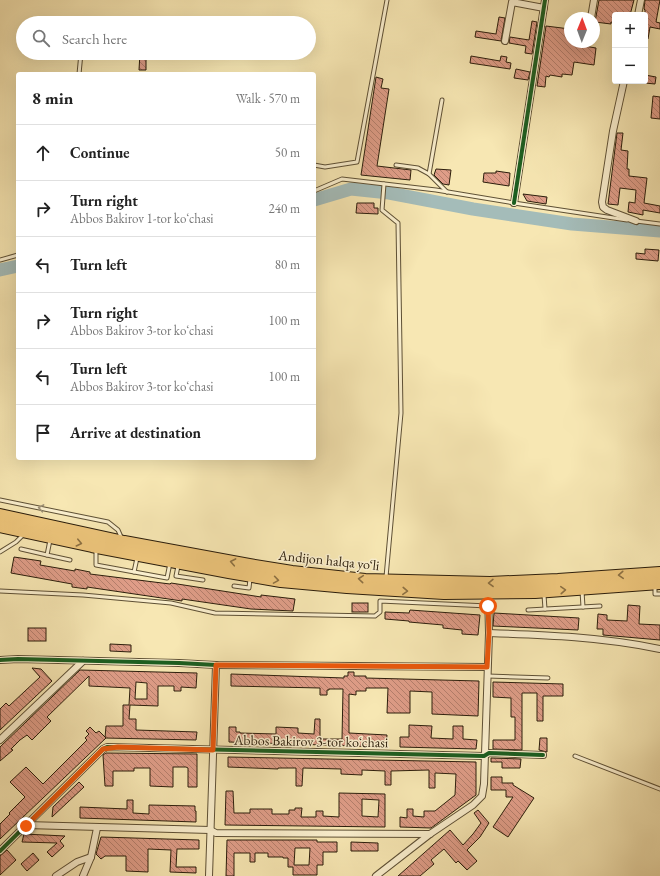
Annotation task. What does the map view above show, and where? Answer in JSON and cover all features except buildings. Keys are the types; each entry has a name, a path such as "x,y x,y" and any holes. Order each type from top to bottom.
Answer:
{"highway":[{"name":"Andijon halqa yo‘li","path":"0,515 124,542 292,572 382,590 558,580 659,583"},
{"name":"Andijon halqa yo‘li","path":"0,526 251,576 382,590 444,593 544,591 659,583"}],"street":[{"path":"514,203 545,0"},
{"path":"592,12 594,0"},
{"path":"639,12 641,0"},
{"path":"505,41 512,2 544,8"},
{"path":"623,84 613,131 602,202 603,207 607,210 636,221"},
{"path":"376,876 430,834 473,805 482,796 484,784 489,633 488,592"},
{"path":"489,633 571,636 632,643 660,649"},
{"path":"0,660 83,660 216,665 487,667"},
{"path":"0,740 83,660"},
{"path":"209,876 216,665"},
{"name":"Abbos Bakirov 3-tor koʻchasi","path":"0,851 103,749 118,747 484,756 489,753 543,755"},
{"path":"26,826 210,830 216,833 430,834"},
{"path":"83,876 91,857 97,828"},
{"path":"56,876 77,862 91,857"}],"lane":[{"path":"316,165 325,167 357,162 387,0"},
{"path":"78,72 80,60"},
{"path":"429,174 442,100"},
{"path":"396,165 418,168 429,174 447,192"},
{"path":"316,190 342,179 447,192 660,224"},
{"path":"0,591 83,595 171,602 215,613 375,616 380,612 401,413 398,223 382,210 384,185"},
{"path":"0,260 16,256"},
{"path":"0,500 108,522 118,530 124,542"},
{"path":"0,552 16,542 26,531"},
{"path":"47,555 51,536"},
{"path":"96,546 96,565 167,578 174,561"},
{"path":"22,550 70,560"},
{"path":"134,572 138,554"},
{"path":"174,561 176,576 203,580"},
{"path":"234,586 249,588 251,576"},
{"path":"582,588 583,607"},
{"path":"382,590 488,606"},
{"path":"544,591 545,609"},
{"path":"528,610 600,606"},
{"path":"487,676 548,678"},
{"path":"575,756 660,789"}],"waterway":[{"path":"316,199 351,189 389,193 473,209 572,224 660,231"},
{"path":"0,270 16,266"}],"cycle path":[{"path":"514,203 545,0"},
{"path":"0,660 18,659 216,665 487,667"},
{"path":"0,851 103,749 107,747 484,756 489,753 543,755"}],"route":[{"path":"26,826 103,749 118,747 213,750 216,665 487,667 489,633 488,606"}]}
